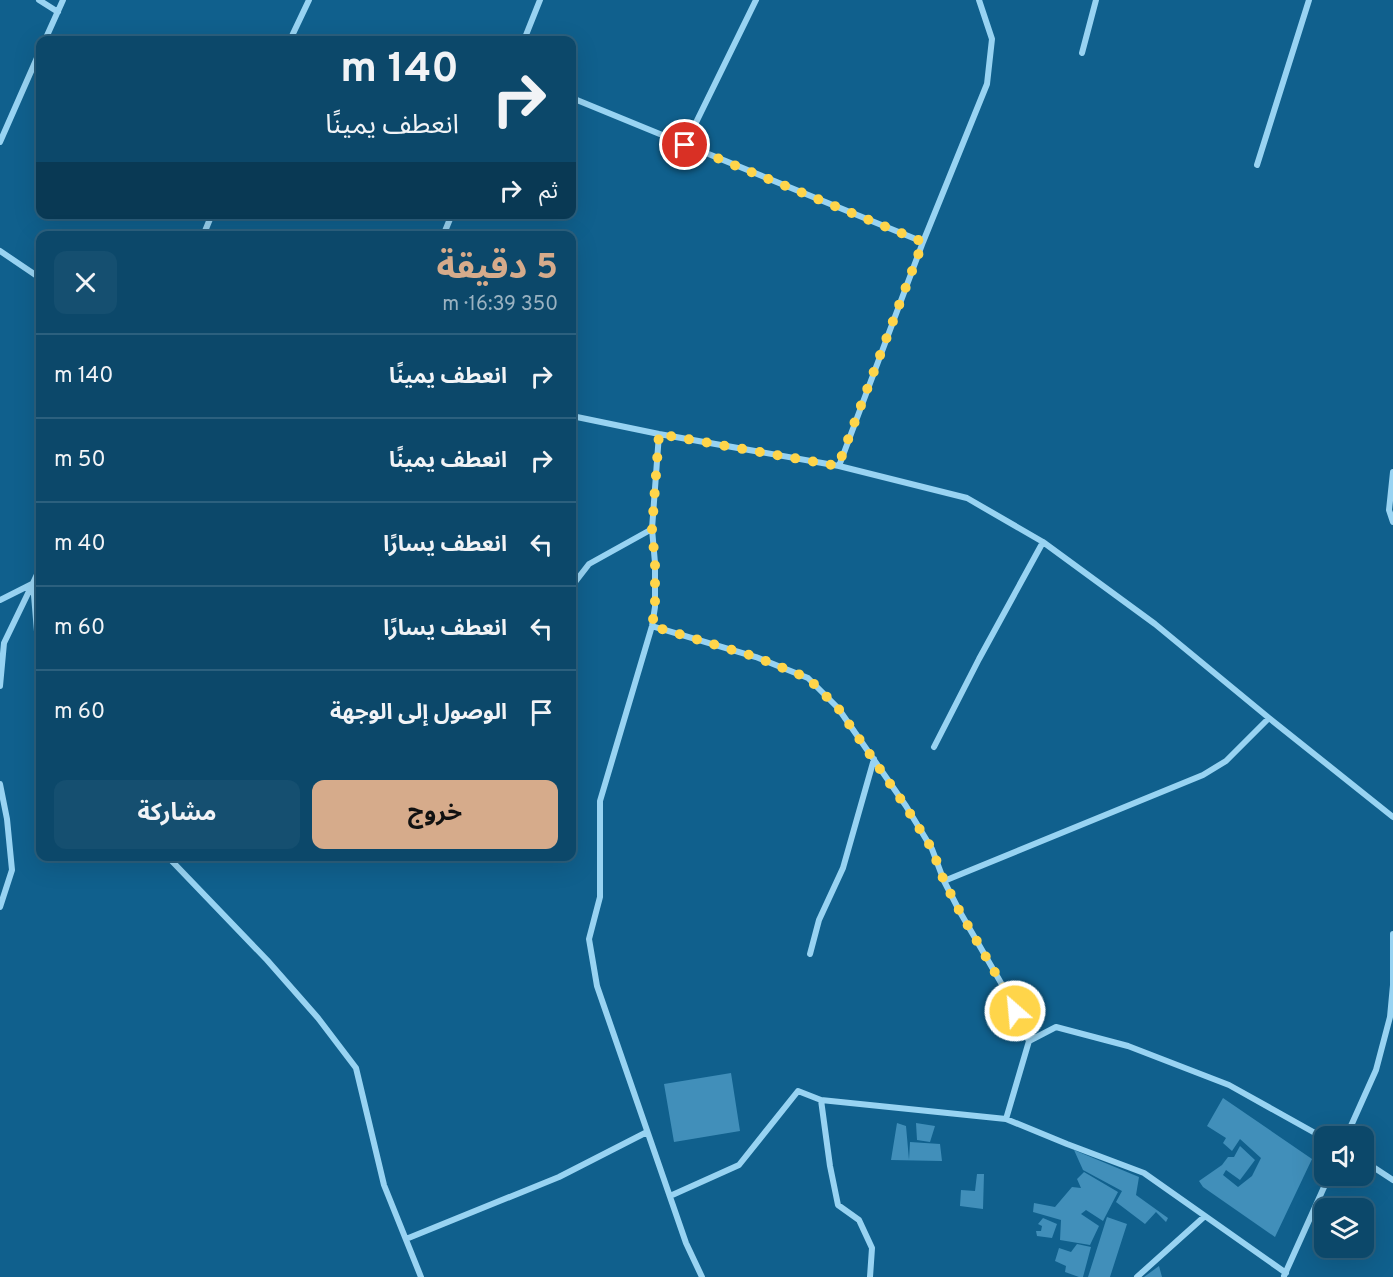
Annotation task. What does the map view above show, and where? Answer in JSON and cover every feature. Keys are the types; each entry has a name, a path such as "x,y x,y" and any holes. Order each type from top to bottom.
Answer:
{"street":[{"path":"39,0 58,12"},
{"path":"47,36 63,0"},
{"path":"292,36 309,0"},
{"path":"526,36 540,0"},
{"path":"685,145 756,0"},
{"path":"838,466 923,242 987,84 992,39 979,0"},
{"path":"1082,53 1096,0"},
{"path":"1257,165 1309,0"},
{"path":"0,142 36,60"},
{"path":"576,100 923,242"},
{"path":"0,251 36,275"},
{"path":"576,417 838,466 967,498 1043,542 1155,624 1393,817"},
{"path":"659,434 652,529 655,607 652,626 600,801 600,897 589,939 597,986 686,1243 702,1277"},
{"path":"1393,472 1389,510 1393,522"},
{"path":"576,581 589,564 652,529"},
{"path":"934,747 1043,542"},
{"path":"0,686 4,643 36,577"},
{"path":"0,600 33,584"},
{"path":"33,584 36,620"},
{"path":"652,626 756,657 808,678 838,708 932,849 944,881 1008,995 1029,1041 1006,1119"},
{"path":"944,881 1203,775 1226,761 1269,718"},
{"path":"810,954 819,920 843,868 874,759"},
{"path":"0,784 7,819 12,870 0,907"},
{"path":"172,861 267,960 318,1018 357,1068 384,1185 421,1277"},
{"path":"1351,1126 1376,1070 1390,1017 1393,985 1393,934"},
{"path":"1029,1041 1056,1027 1128,1046 1229,1085 1314,1132"},
{"path":"670,1196 739,1165 798,1090 821,1100 1006,1119 1144,1173 1285,1275 1325,1186"},
{"path":"821,1100 838,1205 859,1220 872,1248 870,1277"},
{"path":"406,1239 559,1177 647,1132"},
{"path":"1374,1168 1393,1180"},
{"path":"1137,1277 1205,1216"}],"building":[{"path":"731,1073 740,1131 674,1142 664,1084"},
{"path":"1223,1098 1312,1159 1275,1237 1203,1187 1199,1181 1222,1165 1228,1157 1234,1157 1240,1146 1255,1160 1240,1180 1226,1170 1223,1175 1238,1187 1252,1176 1261,1158 1240,1139 1232,1151 1223,1143 1226,1138 1207,1126"},
{"path":"897,1123 906,1126 909,1160 910,1142 940,1144 942,1161 891,1160"},
{"path":"916,1123 935,1126 930,1142 917,1140"},
{"path":"1074,1150 1139,1177 1136,1195 1168,1218 1166,1222 1156,1212 1145,1224 1116,1202 1122,1191 1083,1170"},
{"path":"1084,1172 1118,1192 1103,1221 1086,1210 1081,1214 1099,1226 1090,1245 1060,1240 1061,1220 1033,1212 1034,1203 1055,1207 1072,1187 1081,1188 1077,1179"},
{"path":"977,1174 984,1174 983,1209 960,1206 961,1190 975,1191"},
{"path":"1107,1217 1127,1224 1110,1277 1088,1277"},
{"path":"1043,1218 1057,1224 1052,1238 1037,1236 1036,1231 1041,1231 1042,1226 1038,1224"},
{"path":"1077,1244 1091,1247 1083,1277 1065,1272 1066,1266 1055,1261 1059,1248 1071,1252"},
{"path":"1159,1266 1162,1277 1144,1277"}],"route":[{"path":"685,145 923,242 838,466 659,434 652,529 655,607 652,626 756,657 808,678 838,708 932,849 944,881 1015,1011"}]}
